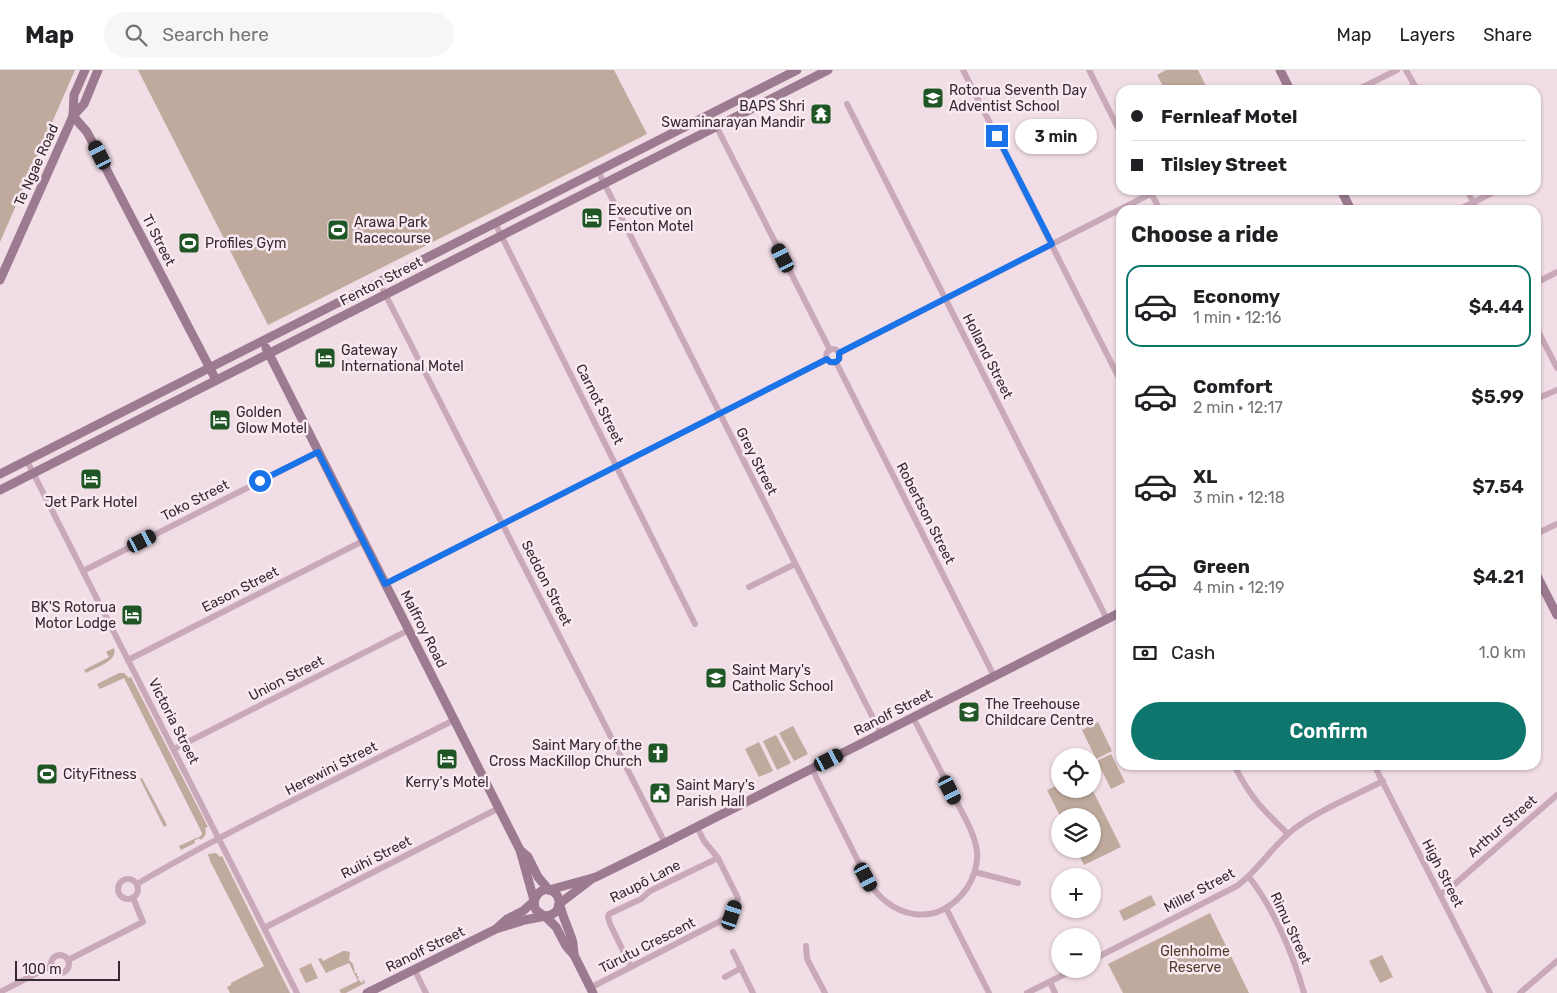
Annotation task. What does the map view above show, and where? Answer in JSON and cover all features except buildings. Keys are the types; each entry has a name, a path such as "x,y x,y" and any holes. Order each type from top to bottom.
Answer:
{"main road":[{"name":"Te Ngae Road","path":"73,116 74,95 85,70"},
{"name":"Te Ngae Road","path":"0,280 73,116 84,104 98,70"},
{"name":"Fenton Street","path":"0,474 797,70"},
{"name":"Fenton Street","path":"0,490 828,70"},
{"path":"1280,70 1288,85"},
{"name":"Ti Street","path":"73,116 88,132 216,380"},
{"name":"Malfroy Road","path":"262,341 520,850 534,901"},
{"path":"1541,584 1557,614"},
{"name":"Ranolf Street","path":"559,904 596,877 1116,614"},
{"name":"Malfroy Road","path":"520,850 528,857 538,877 549,890"},
{"name":"Ranolf Street","path":"549,890 596,877"},
{"path":"574,955 572,942 557,895 549,890 541,891 535,896 536,910 556,927 566,946 574,955 592,990"},
{"name":"Ranolf Street","path":"496,929 507,919 522,911 534,901"},
{"path":"545,916 554,913 559,904"},
{"name":"Ranolf Street","path":"367,993 496,929 545,916"}],"street":[{"path":"963,70 1116,372"},
{"path":"1089,70 1116,124"},
{"path":"1367,85 1397,70"},
{"path":"1406,70 1414,85"},
{"name":"Holland Street","path":"847,104 1107,619"},
{"path":"710,114 830,350"},
{"name":"Grey Street","path":"598,171 881,734"},
{"path":"1126,205 1145,195"},
{"path":"1470,195 1474,205"},
{"path":"1467,205 1488,195"},
{"path":"839,353 1116,210"},
{"name":"Carnot Street","path":"495,223 696,624"},
{"path":"1541,280 1557,272"},
{"name":"Seddon Street","path":"379,282 665,843"},
{"path":"1541,337 1557,368"},
{"path":"830,350 834,349 839,353"},
{"path":"827,359 827,353 830,350"},
{"path":"827,359 830,362 836,362 839,359 839,353"},
{"path":"385,584 827,359"},
{"name":"Robertson Street","path":"836,362 994,676"},
{"path":"1541,396 1557,390"},
{"name":"Toko Street","path":"83,571 318,452"},
{"name":"Victoria Street","path":"27,460 297,993"},
{"path":"1541,532 1557,524"},
{"name":"Eason Street","path":"128,660 363,541"},
{"path":"749,587 795,564"},
{"name":"Union Street","path":"174,749 409,630"},
{"path":"812,769 866,877 876,893 888,904 909,913 930,913 946,908 965,891 975,872 977,852 972,833 913,717"},
{"name":"Herewini Street","path":"137,884 219,839 454,720"},
{"path":"1236,770 1256,802 1288,834"},
{"name":"High Street","path":"1377,770 1490,993"},
{"name":"Miller Street","path":"1101,955 1236,886 1249,877 1288,834 1303,822 1383,782"},
{"name":"Arthur Street","path":"1440,894 1448,890 1557,795"},
{"name":"Ruihi Street","path":"264,928 499,808"},
{"name":"Tūrutu Crescent","path":"592,990 631,966 732,915 738,898 718,858 704,841 697,827"},
{"name":"Raupō Lane","path":"631,966 610,924 609,914 618,908 641,899 650,891 718,858"},
{"path":"975,872 1018,882"},
{"name":"Rimu Street","path":"1249,877 1260,891 1289,949 1304,993"},
{"path":"124,880 133,880 137,884 138,892 133,898 126,899 121,896 119,885 124,880"},
{"path":"68,960 143,922 133,898"},
{"path":"946,908 989,993"},
{"path":"806,946 807,959 824,993"},
{"path":"733,952 753,993"},
{"path":"55,956 65,956 70,967 65,972 58,973 50,966 50,961 55,956"},
{"path":"1520,993 1557,961"},
{"path":"0,992 50,966"},
{"path":"725,977 741,968"},
{"path":"414,969 426,993"},
{"path":"1027,993 1058,978"},
{"path":"1050,982 1055,993"}],"green space":[{"path":"0,70 75,70 0,242"},
{"name":"Arawa Park Racecourse","path":"138,70 614,70 647,134 268,325"},
{"path":"1166,70 1198,70 1206,85 1162,85 1157,75"},
{"path":"114,648 113,657 110,660 86,673 84,670 109,657 106,652"},
{"path":"119,673 124,673 129,678 131,677 208,827 205,828 206,834 203,838 200,840 199,838 194,841 195,843 181,850 179,846 201,836 202,833 124,678 100,689 97,684"},
{"path":"1098,722 1112,751 1101,756 1101,748 1091,748 1082,730"},
{"path":"793,726 808,754 794,761 779,733"},
{"path":"776,735 791,763 777,770 763,741"},
{"path":"759,742 773,771 759,777 745,749"},
{"path":"1111,754 1116,764 1116,770 1119,770 1125,782 1111,789 1101,769 1101,759"},
{"path":"142,778 167,825 164,827 140,779"},
{"path":"1051,788 1051,798 1047,790"},
{"path":"1051,798 1096,798 1121,847 1101,857 1101,808 1056,808"},
{"path":"216,853 220,857 222,856 290,993 230,993 227,987 231,983 264,966 210,861 208,854"},
{"path":"1080,858 1098,858 1084,865"},
{"path":"1151,895 1156,905 1124,921 1119,911"},
{"name":"Glenholme Reserve","path":"1210,913 1249,993 1123,993 1108,964"},
{"path":"343,951 350,953 349,960 353,964 355,973 359,977 358,979 362,983 364,979 365,983 346,993 341,993 339,990 358,981 349,963 326,973 318,959 321,958 323,961"},
{"path":"1382,955 1393,977 1380,983 1369,961"},
{"path":"311,963 318,978 306,983 299,969"}],"place":[{"name":"Rotorua Seventh Day Adventist School","path":"933,98"},
{"name":"BAPS Shri Swaminarayan Mandir","path":"821,114"},
{"name":"Executive on Fenton Motel","path":"592,218"},
{"name":"Arawa Park Racecourse","path":"338,230"},
{"name":"Profiles Gym","path":"189,243"},
{"name":"Gateway International Motel","path":"325,358"},
{"name":"Golden Glow Motel","path":"220,420"},
{"name":"Jet Park Hotel","path":"91,479"},
{"name":"BK'S Rotorua Motor Lodge","path":"132,615"},
{"name":"Saint Mary's Catholic School","path":"716,678"},
{"name":"The Treehouse Childcare Centre","path":"969,712"},
{"name":"Saint Mary of the Cross MacKillop Church","path":"658,753"},
{"name":"Kerry's Motel","path":"447,759"},
{"name":"CityFitness","path":"47,774"},
{"name":"Saint Mary's Parish Hall","path":"660,793"}],"route":[{"path":"260,481 318,452 385,584 827,359 830,362 836,362 839,359 839,353 1052,244 997,136"}]}
